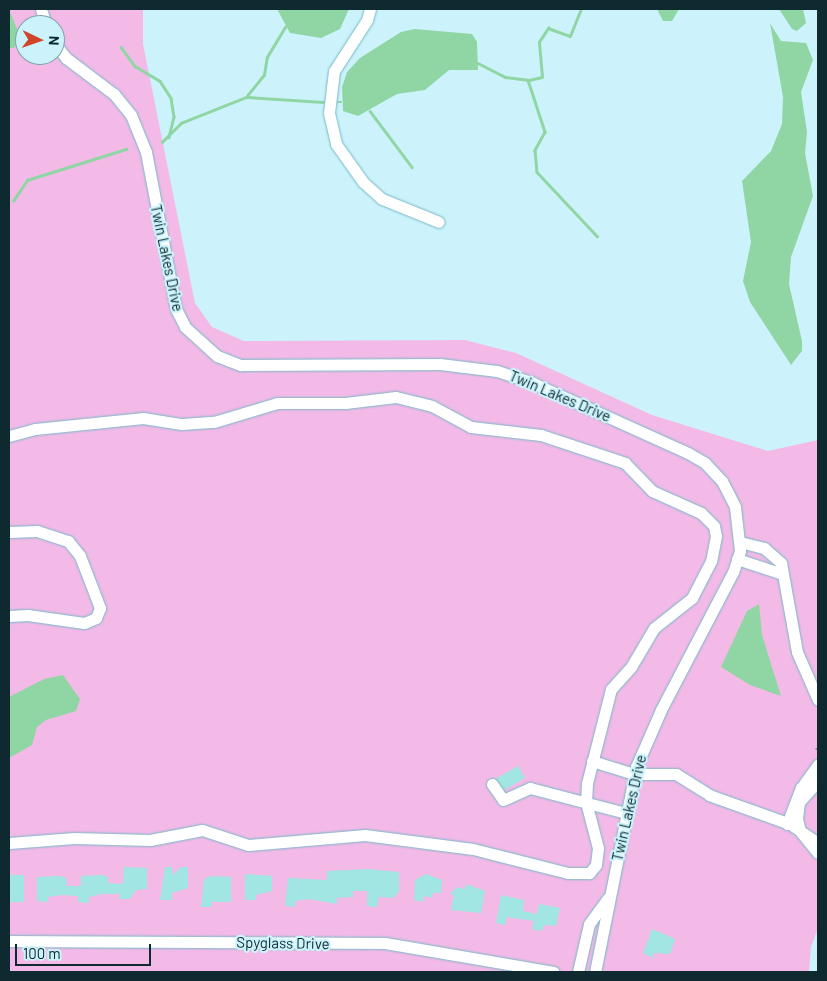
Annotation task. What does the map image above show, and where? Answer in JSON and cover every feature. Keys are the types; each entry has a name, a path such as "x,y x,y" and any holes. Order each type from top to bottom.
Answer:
{"street":[{"path":"370,9 367,20 334,71 329,113 336,144 363,182 382,199 439,222"},
{"name":"Twin Lakes Drive","path":"65,55 72,63 114,94 132,115 146,152 176,309 185,327 218,356 250,366 464,366 517,377 705,463 722,482 735,507 740,542 737,559 645,743 634,774 596,972"},
{"path":"9,436 35,429 143,418 207,423 277,403 345,403 396,397 432,406 471,427 542,435 625,463 652,491 696,510 710,521 716,542 692,598 654,628 631,667 611,689 592,764 586,802 598,859 593,871 581,876 473,849 365,835 248,845 202,830 150,840 74,838 9,843"},
{"path":"9,532 36,531 68,541 80,556 100,608 96,618 84,624 21,614 9,616"},
{"path":"740,542 760,545 776,556 797,652 818,700"},
{"path":"737,559 780,573"},
{"path":"592,764 634,774 676,774 725,802 787,824 818,843"},
{"path":"787,824 801,788 818,765"},
{"path":"818,781 798,809 800,831 818,853"},
{"path":"492,784 504,800 530,788 626,813"},
{"name":"Twin Lakes Drive","path":"578,972 589,924 610,895"},
{"name":"Spyglass Drive","path":"9,941 386,943 554,972"}],"path":[{"path":"816,748 818,753"}],"shaded area":[{"path":"9,9 143,9 143,44 195,303 212,327 244,341 465,340 516,353 652,415 768,451 818,440 818,928 811,947 809,972 9,972"},
{"path":"9,9 15,24 15,47 9,48"},
{"path":"277,9 349,9 340,29 321,38 290,33"},
{"path":"657,9 679,9 672,21 663,21"},
{"path":"779,9 803,9 806,23 797,31 792,29"},
{"path":"770,23 781,41 806,43 813,60 801,92 807,132 805,153 813,196 791,257 789,284 802,341 802,351 791,365 750,302 743,281 751,242 742,181 771,151 782,124 783,97"},
{"path":"415,29 472,34 477,42 478,70 449,70 425,90 397,94 358,116 343,111 342,87 347,72 360,58 401,32"},
{"path":"759,604 762,635 781,696 750,685 721,667 747,611"},
{"path":"63,675 80,699 76,711 46,720 37,727 32,745 9,758 9,697 44,679"}],"building":[{"path":"518,766 525,778 503,791 496,778"},
{"path":"124,867 147,868 147,889 136,890 130,899 119,899 120,894 102,894 89,897 89,903 78,902 78,896 61,895 48,897 48,902 37,901 37,877 60,876 66,878 67,886 81,886 81,876 102,875 108,877 108,883 123,884"},
{"path":"165,867 172,867 173,875 181,867 188,867 188,888 172,893 172,900 160,900"},
{"path":"368,869 399,872 399,892 393,898 379,897 377,907 367,906 367,891 353,891 353,897 337,898 337,904 309,899 295,901 295,907 285,906 288,878 327,880 327,871"},
{"path":"245,874 272,876 272,891 256,895 256,900 245,900"},
{"path":"426,874 442,880 441,893 433,893 432,898 424,896 423,902 414,900 415,880"},
{"path":"9,875 24,875 24,902 9,902"},
{"path":"211,876 231,877 231,902 212,902 212,907 201,907 204,879"},
{"path":"466,884 485,891 481,913 451,910 454,895 450,894 457,887 465,889"},
{"path":"501,895 524,900 523,911 537,914 539,904 560,908 556,926 544,925 542,931 532,929 534,921 507,917 505,925 496,923"},
{"path":"652,929 675,939 670,954 654,953 653,958 643,953"}],"waterway":[{"path":"478,63 505,77 529,80 542,77 539,42 548,28 570,36 581,9"},
{"path":"162,142 181,123 246,97 264,75 267,57 285,27"},
{"path":"121,47 135,66 160,81 171,98 174,117 169,137"},
{"path":"528,80 545,132 535,150 537,172 597,236"},
{"path":"247,97 323,102"},
{"path":"370,111 412,167"},
{"path":"13,201 27,180 126,149"}]}
